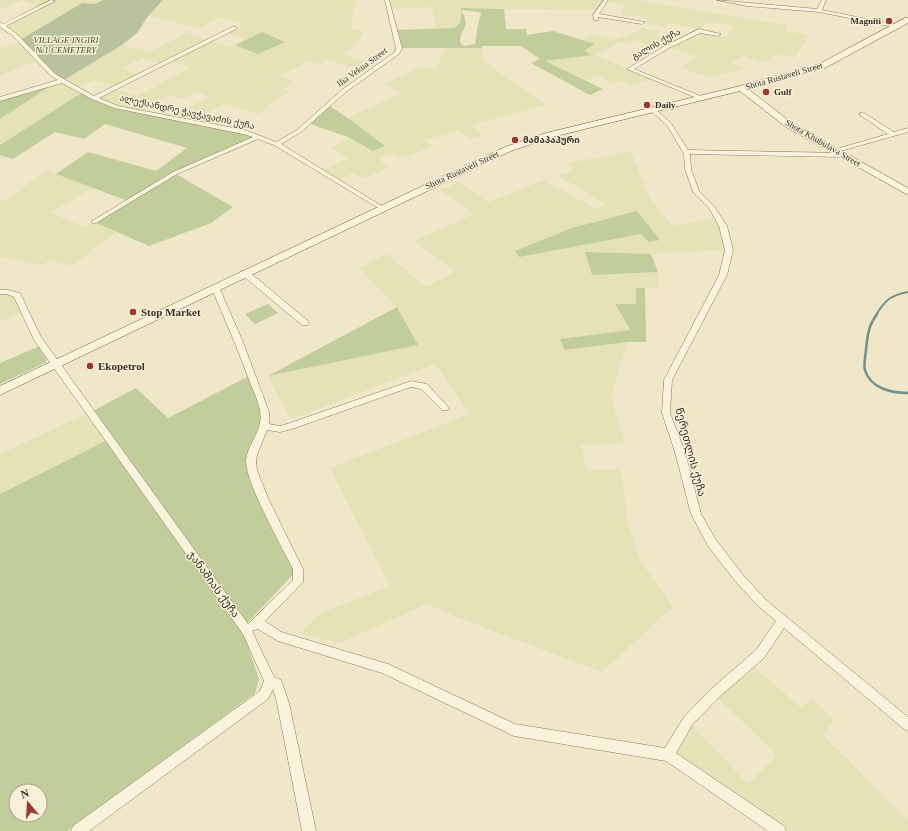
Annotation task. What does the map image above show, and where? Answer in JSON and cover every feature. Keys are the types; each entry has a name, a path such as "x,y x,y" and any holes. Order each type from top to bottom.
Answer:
{"main road":[{"name":"Shota Rustaveli Street","path":"0,391 215,287 525,142 652,109 742,88 822,66 908,20"},
{"name":"Shota Khubulava Street","path":"742,88 789,125 908,192"}],"street":[{"name":"Ilia Vekua Street","path":"276,144 299,131 344,90 397,53 399,48 387,0"},
{"path":"606,0 596,17 642,22"},
{"path":"719,0 819,11 898,26"},
{"path":"819,11 824,0"},
{"path":"1,25 53,1"},
{"name":"ალექსანდრე ჭავჭავაძის ქუჩა","path":"1,25 15,35 53,75 94,98 116,107 245,132 276,144 382,208"},
{"path":"94,98 234,28"},
{"name":"გალის ქუჩა","path":"701,98 630,70 667,47 699,30 718,34"},
{"path":"0,99 62,81"},
{"name":"წერეთლის ქუჩა","path":"652,109 669,124 686,152 688,169 696,192 712,207 723,226 729,250 723,275 668,380 666,413 680,452 696,514 708,537 740,579 762,603 908,725"},
{"path":"862,114 893,134"},
{"path":"835,150 908,130"},
{"path":"94,222 175,173 258,137"},
{"path":"686,152 843,156"},
{"path":"245,273 305,323"},
{"path":"215,287 239,342 265,412 265,426 252,458 252,467 256,482 298,569 298,582 247,630"},
{"name":"ჯანაშიას ქუჩა","path":"0,292 8,292 17,295 37,338 247,630 270,681 276,684 283,703 309,831"},
{"path":"265,426 280,428 292,426 411,384 424,386 445,408"},
{"path":"668,755 688,721 714,694 760,654 782,621"},
{"path":"257,622 278,636 384,668 514,730 668,755 779,831"},
{"path":"78,831 264,695 270,681"}],"shaded area":[{"path":"0,0 22,0 0,10"},
{"path":"22,0 103,0 95,4 82,3 20,40 2,26 40,7"},
{"path":"163,0 354,0 357,7 353,8 352,29 364,31 356,44 342,54 374,64 365,70 327,60 320,64 309,61 281,75 295,82 281,90 289,91 258,114 224,104 190,121 168,117 210,97 198,92 182,99 170,95 135,111 116,107 94,98 114,88 138,96 191,67 169,61 163,64 142,58 122,68 141,75 117,87 94,80 77,88 83,92 0,145 0,119 55,83 62,81 122,45 149,52 187,33 231,47 235,45 258,54 262,32 247,39 226,33 242,24 222,17 198,28 148,16"},
{"path":"387,0 635,0 788,25 785,31 809,35 794,58 778,54 763,63 744,56 731,62 744,68 710,78 681,68 697,56 667,47 663,50 634,40 628,44 621,42 595,55 653,79 631,86 621,81 613,84 598,76 585,80 544,61 591,54 583,51 594,44 582,40 595,34 614,40 623,36 626,37 643,28 660,31 656,36 679,41 700,31 726,37 733,26 707,21 701,30 669,23 665,27 646,23 648,19 620,14 626,5 605,2 598,10 461,8 461,21 458,27 437,29 433,7 389,9"},
{"path":"21,42 38,60 0,75 0,48"},
{"path":"445,48 482,48 485,62 546,105 471,125 483,136 472,139 458,130 426,140 434,146 401,158 394,153 379,158 388,168 363,179 354,173 337,180 321,171 349,158 332,148 350,138 373,151 385,146 348,118 402,93 385,84 420,67 436,69"},
{"path":"631,152 649,197 672,226 718,217 729,250 651,254 585,252 592,275 658,272 658,288 636,288 637,304 631,330 565,350 627,342 611,397 624,443 581,446 587,470 621,469 628,523 641,562 673,607 602,672 426,604 340,643 300,634 319,614 390,586 330,468 470,414 435,364 291,419 268,376 418,345 397,307 359,268 387,254 426,287 456,272 414,241 474,214 441,190 458,182 489,202 544,180 596,209 606,204 557,175 572,171 567,163","holes":["637,211 649,242 641,234 515,252 572,228"]},
{"path":"47,170 92,188 51,213 85,227 94,222 116,232 72,266 49,260 43,265 0,257 0,200 5,201"},
{"path":"0,292 17,295 25,312 0,321"},
{"path":"91,412 109,439 0,494 0,454"},
{"path":"750,663 801,708 812,698 834,721 823,735 908,821 908,831 779,831 668,755 688,721 748,784 777,755 714,694"}],"green space":[{"name":"VILLAGE INGIRI №1 CEMETERY","path":"103,0 163,0 148,16 137,33 122,45 62,81 20,40 82,3 95,4"},
{"path":"461,8 504,9 506,29 526,29 527,35 553,31 595,44 584,51 592,55 545,61 603,89 590,95 531,63 540,59 521,46 482,46 482,48 399,48 395,30 453,28 459,24 461,20 461,12 464,15 466,23 461,36 461,44 465,46 475,44 481,13 461,10"},
{"path":"262,32 285,42 258,54 235,45"},
{"path":"55,83 0,119 0,99"},
{"path":"83,92 116,107 258,137 176,174 233,207 211,223 149,246 94,222 128,201 56,174 88,152 156,171 187,148 105,124 84,139 55,132 13,159 0,155 0,145"},
{"path":"328,105 385,146 373,151 350,138 308,123"},
{"path":"637,211 660,240 649,242 641,234 519,257 515,251 572,228"},
{"path":"585,252 651,254 658,272 592,275"},
{"path":"636,288 645,288 646,342 627,342 565,350 560,339 631,330 615,304 636,304"},
{"path":"268,304 278,313 255,324 245,314"},
{"path":"397,307 418,345 268,376"},
{"path":"42,345 47,362 0,384 0,363"},
{"path":"251,375 265,412 251,461 298,569 242,629 259,679 255,693 67,831 0,831 0,494 109,439 91,412 136,388 168,418"}],"waterway":[{"path":"876,315 889,299 908,292"},
{"path":"877,314 868,334 864,368 871,381 876,385 895,392 908,393"}],"place":[{"name":"Magniti","path":"889,21"},
{"name":"Gulf","path":"766,92"},
{"name":"Daily","path":"647,105"},
{"name":"მამაპაპური","path":"515,140"},
{"name":"Stop Market","path":"133,312"},
{"name":"Ekopetrol","path":"90,366"}]}
